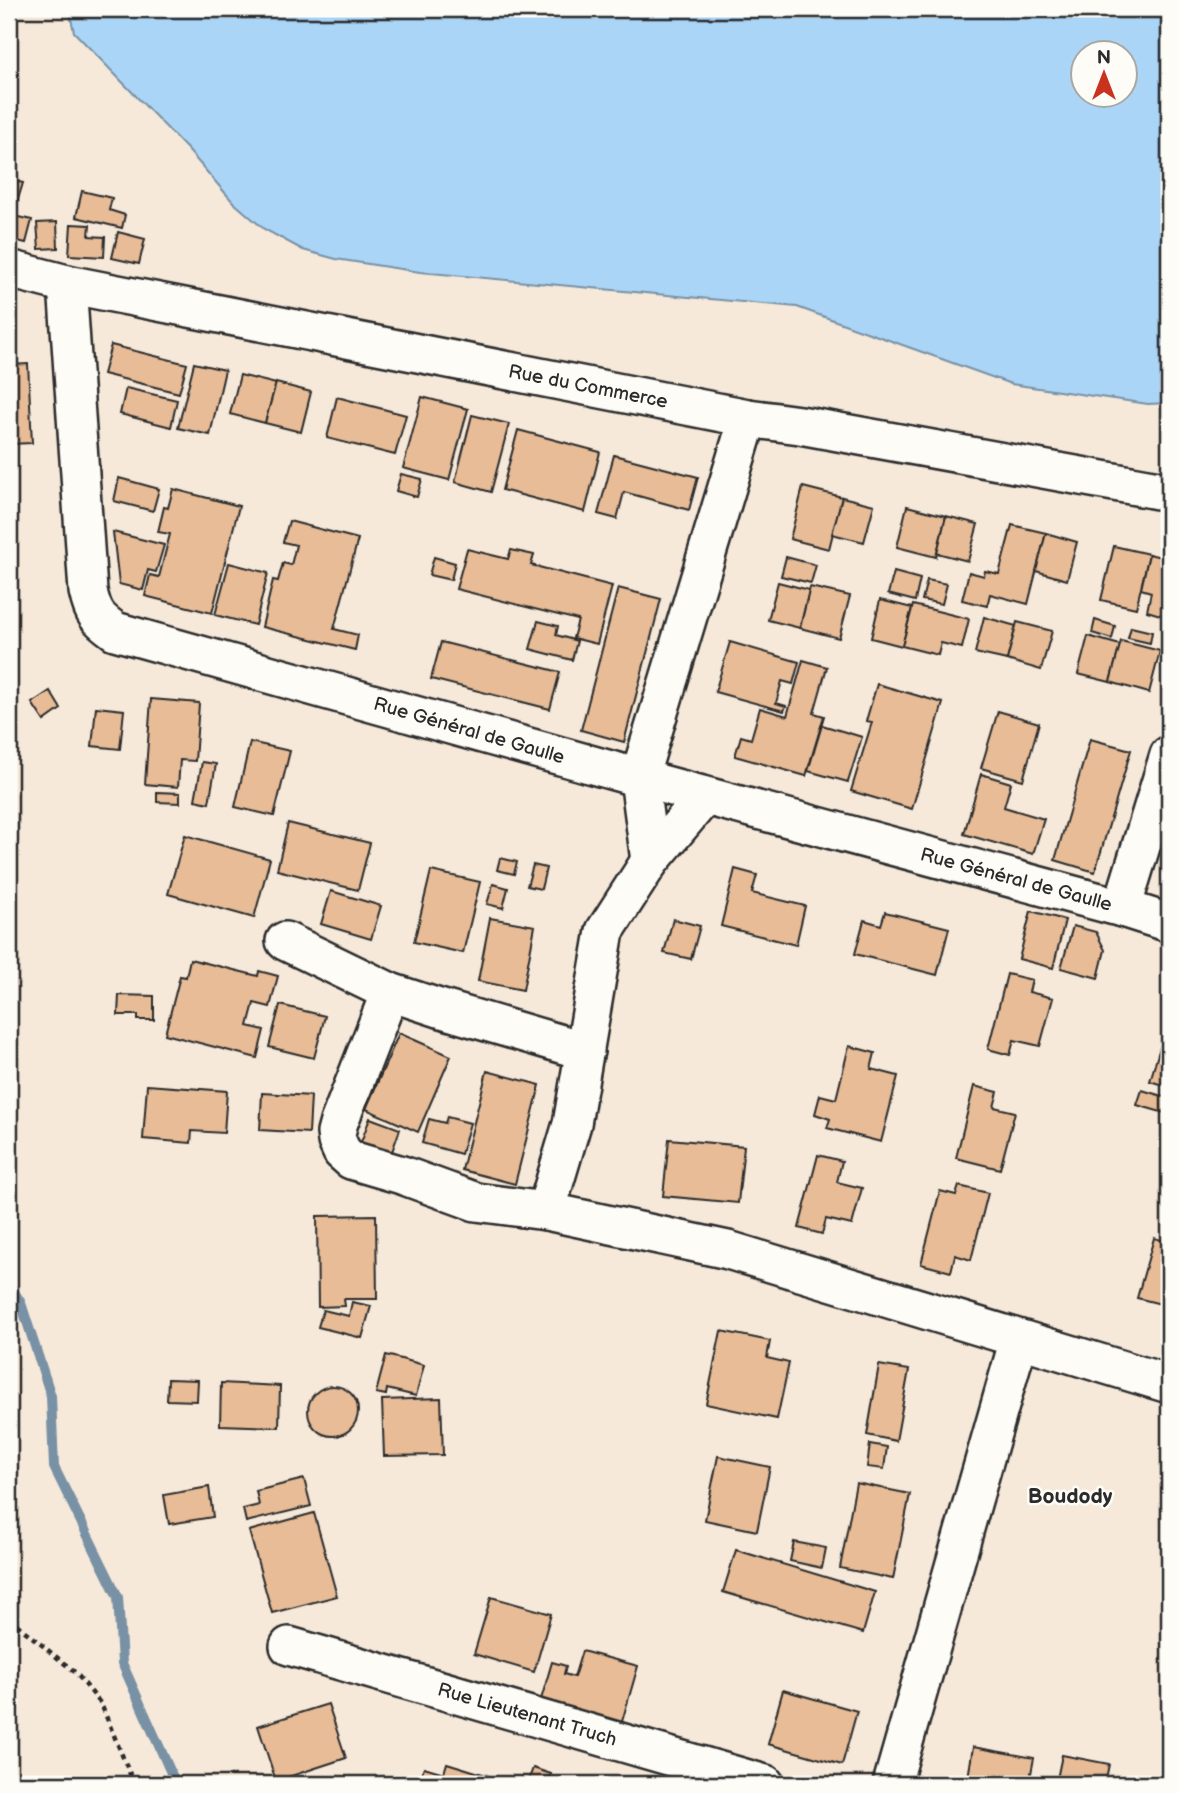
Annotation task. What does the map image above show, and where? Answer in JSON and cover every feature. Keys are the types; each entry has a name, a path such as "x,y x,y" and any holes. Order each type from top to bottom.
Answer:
{"street":[{"name":"Rue du Commerce","path":"9,269 66,284 748,418 800,425 1169,492"},
{"name":"Rue Général de Gaulle","path":"66,284 88,591 91,606 99,620 115,631 136,639 1169,923"},
{"path":"650,861 639,778 748,418"},
{"path":"1122,908 1169,755"},
{"path":"546,1211 572,1124 605,931 650,861 705,796"},
{"path":"285,941 390,992 585,1051"},
{"path":"390,992 336,1133 342,1152 351,1160 476,1202 546,1211 728,1250 1169,1384"},
{"path":"892,1784 1019,1339"},
{"name":"Rue Lieutenant Truch","path":"289,1646 765,1784"}],"path":[{"path":"9,1618 76,1673 101,1704 134,1784"}],"water":[{"path":"69,9 1169,9 1169,403 1148,404 1011,384 797,307 420,272 336,259 303,250 264,229 233,202 188,150 74,32"}],"building":[{"path":"11,180 23,183 16,206 9,203"},
{"path":"82,191 112,198 109,210 125,215 122,228 76,217"},
{"path":"9,215 32,220 26,243 9,239"},
{"path":"57,222 58,248 39,249 37,223"},
{"path":"71,224 90,225 89,236 105,237 104,257 69,255"},
{"path":"118,232 145,239 139,264 112,258"},
{"path":"111,345 187,364 179,393 103,374"},
{"path":"194,363 225,370 210,435 178,428"},
{"path":"28,364 32,443 9,444 9,365"},
{"path":"240,375 276,384 265,423 230,414"},
{"path":"276,383 311,392 301,432 265,423"},
{"path":"126,388 177,400 171,427 120,414"},
{"path":"337,397 406,415 395,455 327,438"},
{"path":"422,397 468,409 449,480 403,468"},
{"path":"472,415 509,424 491,492 455,482"},
{"path":"518,430 600,452 585,512 502,490"},
{"path":"614,455 698,477 689,510 624,492 617,519 598,514"},
{"path":"401,474 422,479 417,497 396,491"},
{"path":"119,478 159,489 153,511 114,501"},
{"path":"803,487 842,497 829,549 790,539"},
{"path":"173,489 239,506 212,613 145,596 150,575 159,577 170,534 158,532 164,507 168,508"},
{"path":"842,497 874,505 864,542 832,534"},
{"path":"907,506 946,516 936,557 897,547"},
{"path":"946,516 978,524 968,561 937,553"},
{"path":"289,521 358,539 334,629 358,635 355,650 262,627 273,580 278,581 283,563 291,565 296,545 283,542"},
{"path":"1012,525 1046,533 1028,604 990,594 987,606 962,600 969,572 984,576 985,571 999,574"},
{"path":"113,532 164,545 156,572 148,570 143,590 119,584"},
{"path":"1046,533 1077,542 1067,580 1036,571"},
{"path":"1114,546 1149,554 1136,608 1101,600"},
{"path":"467,549 508,559 511,550 534,555 531,565 612,586 597,644 573,638 578,620 456,589"},
{"path":"1149,554 1169,559 1167,617 1147,611 1151,592 1141,589"},
{"path":"434,557 455,563 451,580 429,575"},
{"path":"786,557 816,565 811,583 781,576"},
{"path":"229,563 268,573 255,625 215,615"},
{"path":"894,572 920,579 915,601 888,594"},
{"path":"927,580 947,584 942,604 922,600"},
{"path":"778,582 809,590 800,628 768,620"},
{"path":"810,587 850,596 839,638 800,628"},
{"path":"618,588 661,599 624,742 581,730"},
{"path":"880,600 912,608 902,646 871,638"},
{"path":"913,605 969,619 962,648 941,643 938,655 902,646"},
{"path":"984,617 1016,626 1007,660 975,653"},
{"path":"1095,620 1115,626 1112,639 1092,633"},
{"path":"538,621 558,626 556,635 577,641 572,660 530,649"},
{"path":"1017,622 1052,631 1041,670 1007,660"},
{"path":"1131,627 1152,632 1150,643 1128,638"},
{"path":"1088,636 1120,645 1110,682 1078,674"},
{"path":"1121,641 1160,651 1149,693 1110,682"},
{"path":"441,642 560,672 550,709 431,679"},
{"path":"730,642 799,662 793,684 782,681 776,703 786,706 784,711 715,692"},
{"path":"803,660 827,667 814,713 824,716 806,776 735,756 741,736 751,739 760,708 787,716"},
{"path":"877,684 943,703 912,809 851,791 872,722 866,721"},
{"path":"50,691 61,709 44,721 32,703"},
{"path":"151,699 199,703 195,761 180,760 178,787 145,784"},
{"path":"96,707 124,710 120,749 92,746"},
{"path":"998,711 1039,723 1023,780 981,768"},
{"path":"822,725 862,737 848,782 808,771"},
{"path":"1090,739 1131,750 1095,872 1055,860"},
{"path":"250,742 290,751 274,816 235,807"},
{"path":"202,762 216,764 209,803 195,800"},
{"path":"981,774 1011,783 1004,807 1044,819 1033,854 964,834"},
{"path":"157,792 180,793 180,803 157,802"},
{"path":"288,823 370,843 358,890 277,870"},
{"path":"185,835 270,859 254,918 168,894"},
{"path":"500,858 517,862 514,874 497,870"},
{"path":"533,865 546,868 541,889 527,886"},
{"path":"735,869 757,875 752,893 805,906 796,945 721,926"},
{"path":"431,871 480,882 463,953 414,942"},
{"path":"493,884 508,888 503,908 487,904"},
{"path":"331,891 381,906 371,939 321,924"},
{"path":"1031,911 1065,920 1053,968 1019,959"},
{"path":"885,912 949,928 937,975 855,954 864,920 881,925"},
{"path":"490,918 535,926 523,990 478,981"},
{"path":"673,919 700,926 691,959 664,953"},
{"path":"1073,926 1096,932 1105,950 1098,978 1061,968"},
{"path":"190,959 258,976 259,971 278,976 270,1007 254,1003 248,1026 264,1030 257,1058 165,1034 180,976 186,977"},
{"path":"1007,974 1032,980 1029,992 1053,998 1040,1046 1014,1040 1010,1055 988,1049"},
{"path":"119,995 154,996 154,1020 138,1020 138,1015 118,1015"},
{"path":"280,1005 325,1016 314,1058 269,1047"},
{"path":"399,1033 451,1056 418,1132 366,1109"},
{"path":"1163,1037 1169,1039 1169,1087 1150,1081"},
{"path":"849,1046 875,1053 871,1069 898,1076 881,1142 827,1128 830,1119 815,1114 820,1095 836,1099"},
{"path":"487,1071 540,1085 515,1184 462,1170"},
{"path":"147,1085 227,1091 224,1133 192,1131 191,1143 143,1139"},
{"path":"974,1086 998,1092 994,1107 1015,1112 1000,1169 956,1158"},
{"path":"1142,1090 1169,1098 1168,1114 1137,1105"},
{"path":"262,1093 311,1096 309,1133 260,1130"},
{"path":"447,1117 470,1123 461,1154 422,1143 429,1119 445,1123"},
{"path":"370,1118 400,1129 389,1160 358,1150"},
{"path":"669,1139 744,1146 738,1203 663,1196"},
{"path":"818,1155 842,1161 837,1182 862,1188 852,1225 826,1219 822,1234 799,1228"},
{"path":"959,1186 988,1193 971,1260 955,1255 951,1272 921,1264 940,1191 956,1195"},
{"path":"376,1215 377,1299 344,1299 345,1306 318,1307 317,1216"},
{"path":"1154,1238 1169,1242 1169,1306 1137,1298"},
{"path":"352,1302 371,1306 362,1338 318,1327 323,1310 349,1316"},
{"path":"721,1331 770,1341 767,1358 789,1363 777,1419 706,1404"},
{"path":"386,1355 424,1365 416,1396 387,1389 386,1395 376,1393"},
{"path":"879,1365 909,1370 896,1441 867,1435"},
{"path":"168,1379 198,1380 197,1401 167,1400"},
{"path":"221,1383 280,1386 279,1427 220,1425"},
{"path":"333,1386 351,1393 358,1411 351,1429 333,1436 315,1429 308,1411 315,1393"},
{"path":"441,1398 443,1455 384,1456 382,1400"},
{"path":"870,1444 887,1447 884,1469 867,1467"},
{"path":"718,1456 770,1467 757,1531 705,1520"},
{"path":"304,1479 311,1506 246,1522 243,1509 259,1505 256,1491"},
{"path":"856,1483 910,1494 893,1579 840,1568"},
{"path":"209,1487 213,1517 169,1524 164,1495"},
{"path":"314,1513 337,1596 272,1613 249,1531"},
{"path":"794,1542 826,1548 822,1568 790,1561"},
{"path":"736,1550 875,1592 863,1633 723,1592"},
{"path":"491,1597 551,1614 534,1672 474,1654"},
{"path":"582,1651 638,1666 619,1732 538,1710 552,1662 566,1666 564,1674 574,1677"},
{"path":"783,1690 857,1711 842,1765 768,1744"},
{"path":"328,1704 346,1758 276,1781 258,1726"},
{"path":"973,1747 1034,1758 1029,1784 967,1784"},
{"path":"1062,1755 1109,1764 1105,1784 1056,1784"},
{"path":"447,1763 515,1784 418,1784 424,1767 444,1773"},
{"path":"533,1768 551,1774 548,1784 527,1784"}],"waterway":[{"path":"9,1284 21,1303 51,1396 54,1467 118,1597 122,1663 176,1784"}],"district":[{"name":"Boudody","path":"1070,1496"}]}
